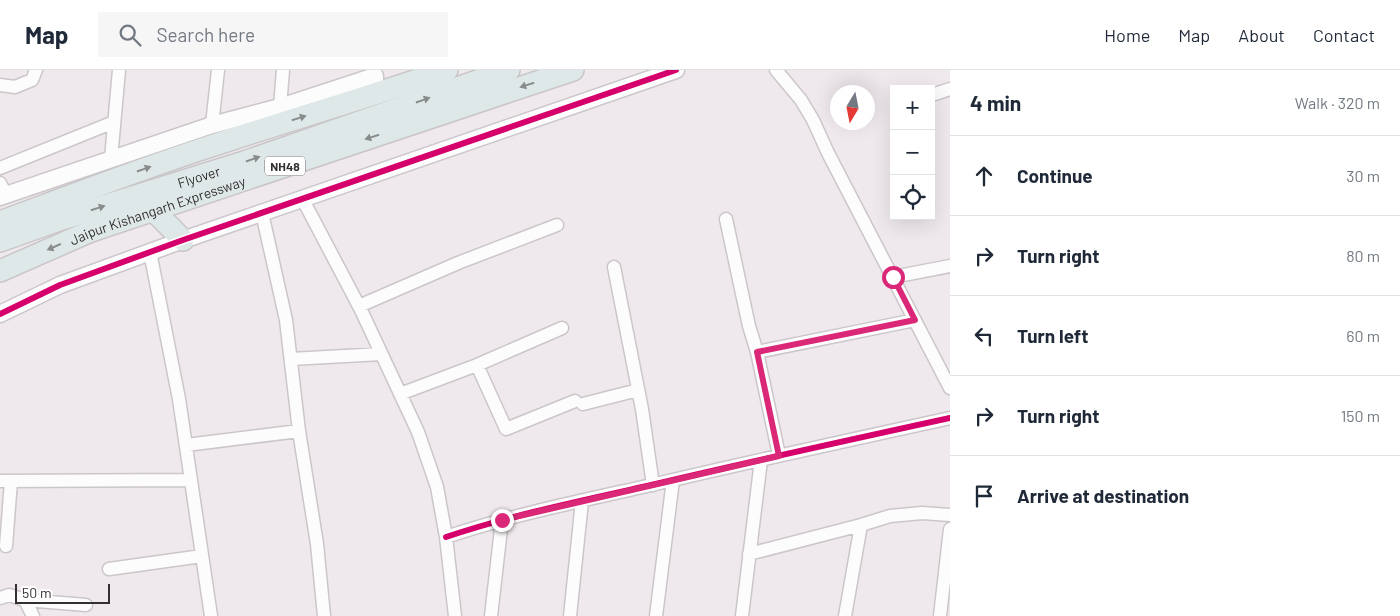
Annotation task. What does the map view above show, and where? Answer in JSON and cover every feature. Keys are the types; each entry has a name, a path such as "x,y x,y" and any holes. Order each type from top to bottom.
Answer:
{"highway":[{"path":"0,222 194,152 375,80 447,70"},
{"name":"Flyover","path":"0,241 56,221 244,162 509,70"},
{"name":"Jaipur Kishangarh Expressway","path":"0,271 90,231 573,70"},
{"path":"153,210 183,240"}],"street":[{"path":"0,85 15,87 32,80 36,70"},
{"path":"111,159 120,70"},
{"path":"212,125 218,70"},
{"path":"280,107 283,70"},
{"path":"0,314 60,285 183,240 676,70"},
{"path":"776,70 801,100 813,120 828,153 915,320 947,375 950,388"},
{"path":"2,192 111,159 212,125 375,80"},
{"path":"935,94 950,89"},
{"path":"0,168 114,122"},
{"path":"302,198 358,306 418,432 437,487 446,537 455,616"},
{"path":"262,212 286,320 299,431 317,544 324,616"},
{"path":"726,220 779,456"},
{"path":"358,306 458,262 557,225"},
{"path":"150,252 179,399 211,616"},
{"path":"893,277 950,266"},
{"path":"614,267 638,390 652,484"},
{"path":"757,352 915,320"},
{"path":"400,394 477,365 562,328"},
{"path":"291,359 381,354"},
{"path":"477,365 506,429 579,402 638,390"},
{"path":"446,537 502,520 652,484 950,418"},
{"path":"186,445 299,431"},
{"path":"742,616 761,460"},
{"path":"6,546 5,481 191,480"},
{"path":"656,616 673,480"},
{"path":"570,616 582,501"},
{"path":"749,554 890,516 922,513 950,515"},
{"path":"491,616 502,520"},
{"path":"845,616 862,525"},
{"path":"940,616 950,529"},
{"path":"109,569 202,556"},
{"path":"0,598 10,595 25,600 86,605"},
{"path":"25,600 33,616"}],"cycle path":[{"path":"0,314 60,285 183,240 676,70"},
{"path":"446,537 546,509 950,418"}],"route":[{"path":"502,520 779,456 757,352 788,344 915,320 893,277"}]}
